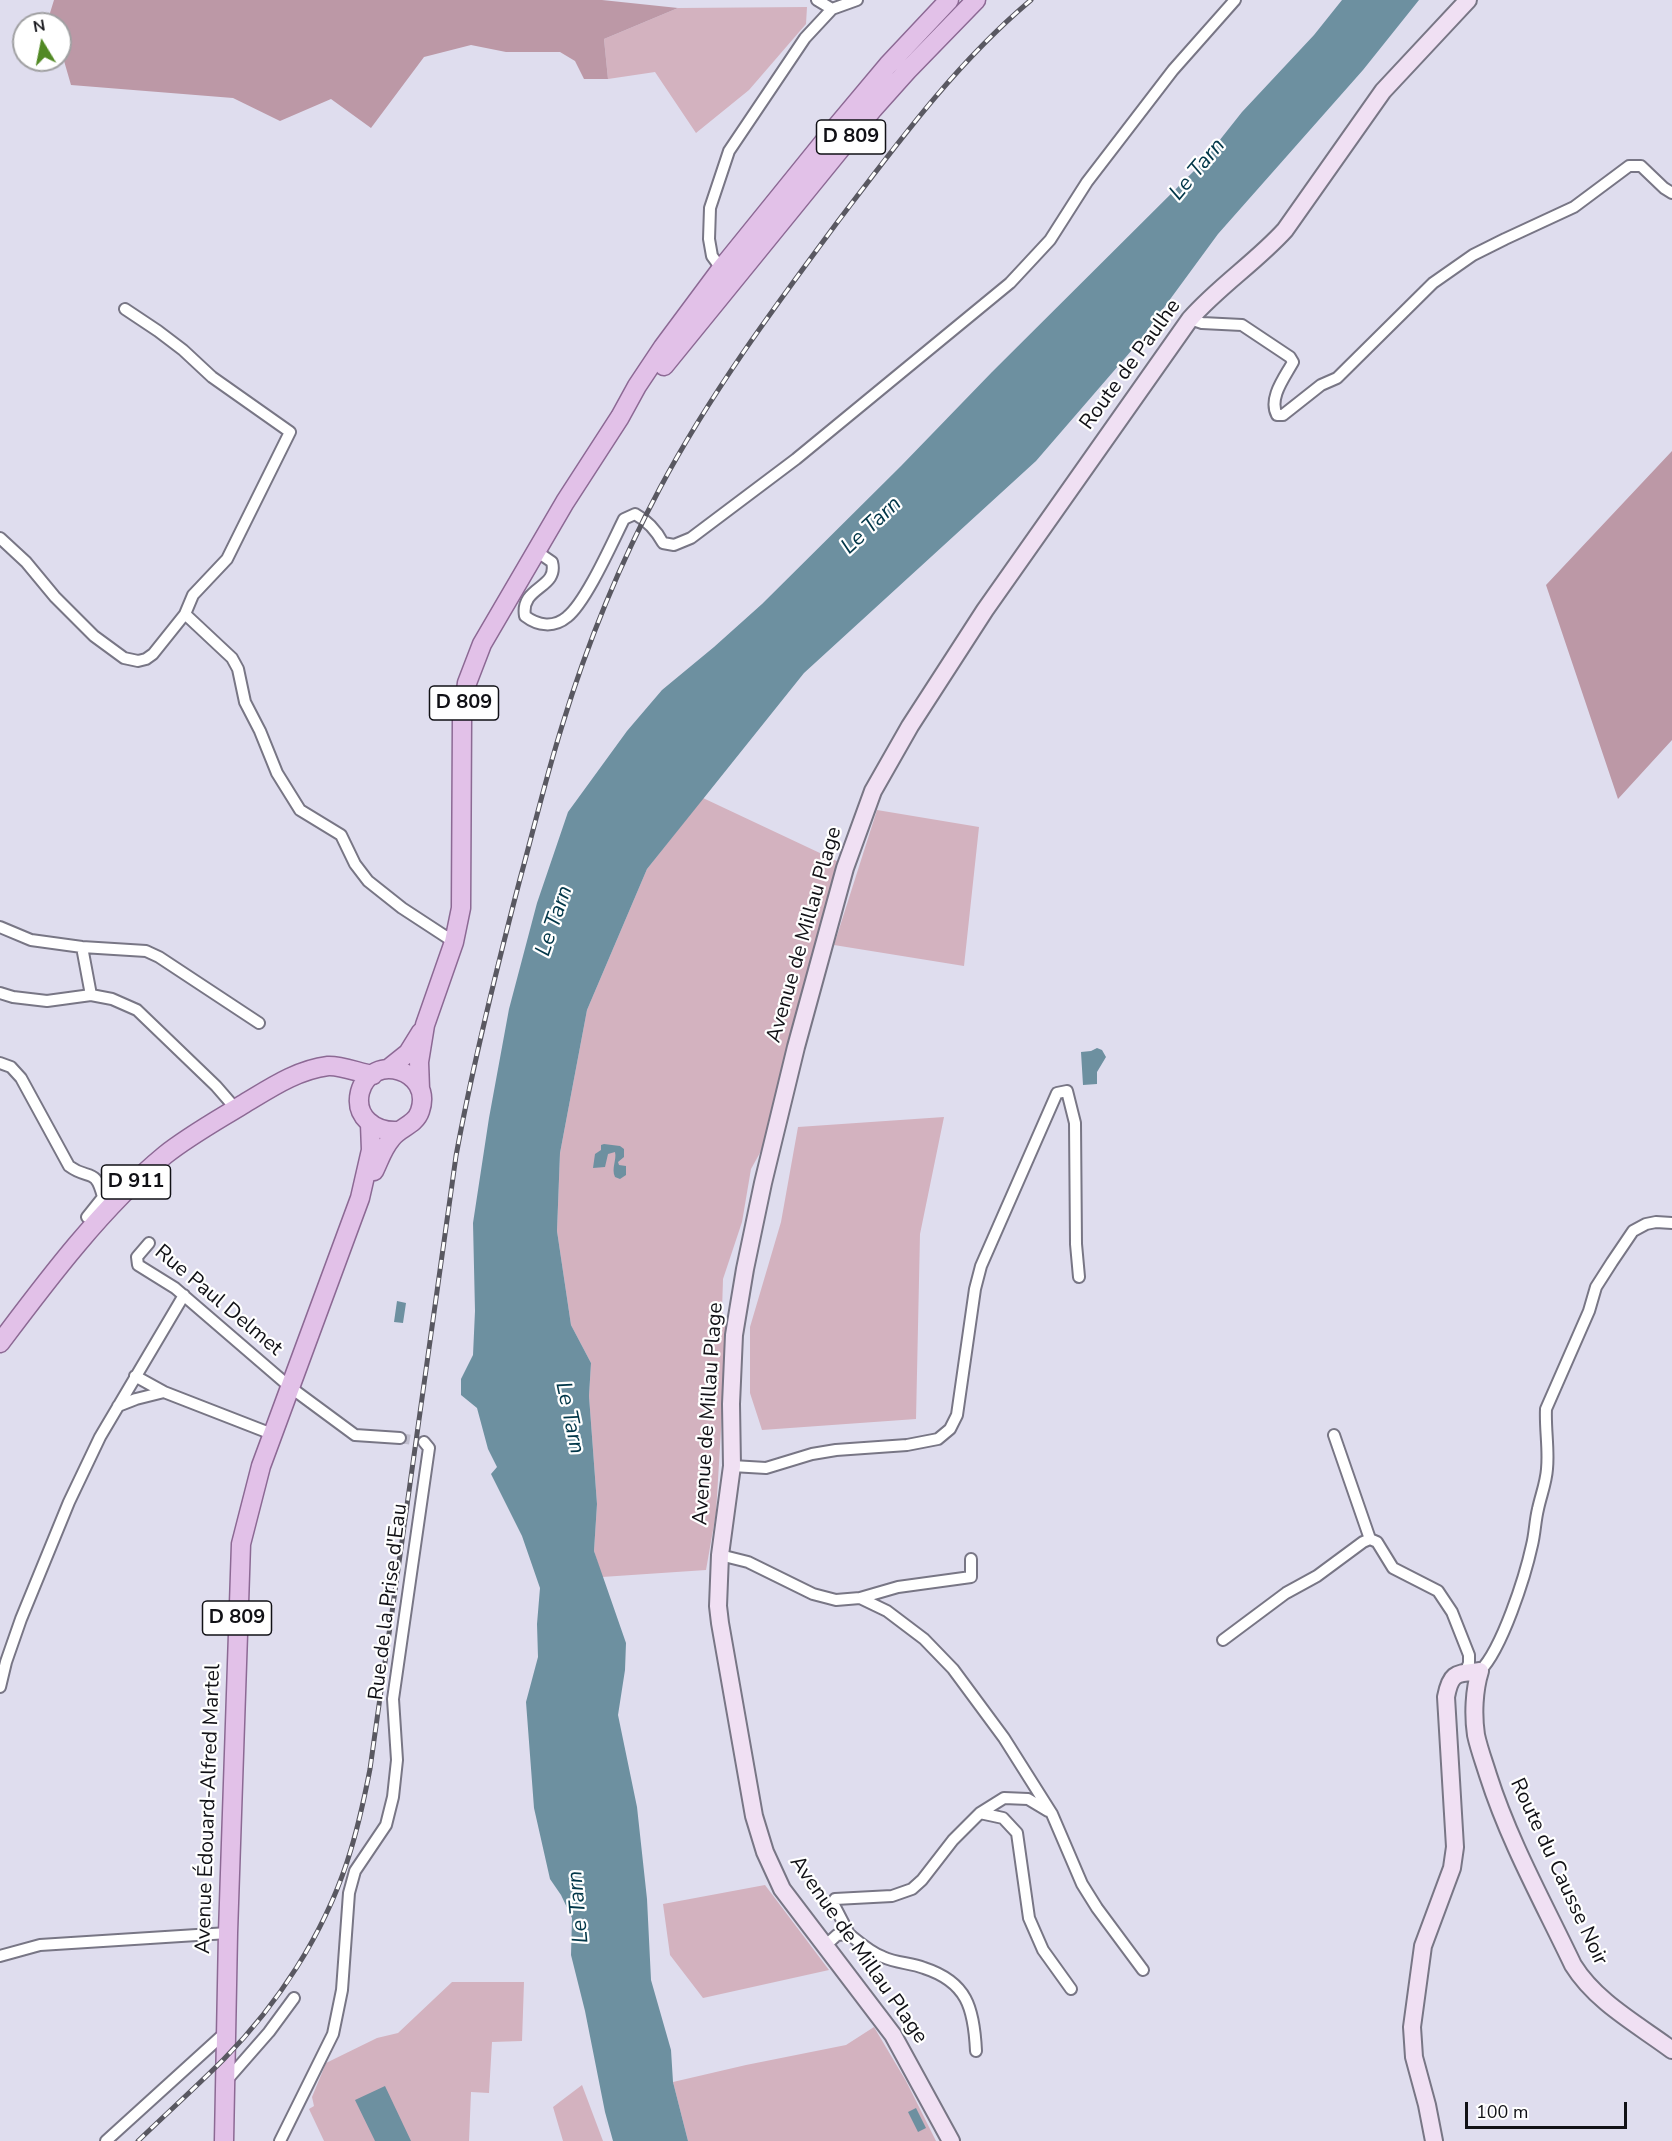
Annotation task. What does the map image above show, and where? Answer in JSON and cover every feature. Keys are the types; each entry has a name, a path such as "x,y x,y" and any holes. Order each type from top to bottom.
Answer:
{"main road":[{"name":"D 809","path":"420,1089 419,1062 425,1025 454,942 461,908 464,702 467,683 482,644 565,502 620,417 722,269 888,65 949,0"},
{"name":"D 809","path":"722,269 976,0"},
{"name":"D 809","path":"380,1072 408,1053 425,1025"},
{"name":"D 911","path":"0,1343 88,1234 143,1174 168,1153 285,1079 327,1066 380,1072"},
{"path":"313,1070 342,1079 350,1084 359,1096 361,1112 370,1124 380,1130 398,1131 409,1126 418,1116 422,1103 420,1089 408,1075 400,1071 380,1072 364,1084 359,1096"},
{"name":"Avenue Édouard-Alfred Martel","path":"360,1198 371,1150 370,1124"},
{"name":"Avenue Édouard-Alfred Martel","path":"225,2082 241,1544 261,1466 272,1434 360,1198 385,1148 398,1131"},
{"name":"D 809","path":"224,2141 225,2082"}],"street":[{"path":"817,0 832,9"},
{"path":"722,269 709,239 710,208 729,151 805,38 832,9 857,0"},
{"path":"536,551 552,562 553,572 551,579 530,594 525,602 525,616 535,624 554,625 568,617 584,596 624,519 635,514 645,519 663,543 674,545 691,538 796,459 1010,283 1050,240 1087,182 1173,70 1235,0"},
{"name":"Route de Paulhe","path":"873,791 910,726 972,630 1190,319 1204,303 1270,246 1285,230 1383,91 1468,0"},
{"path":"1190,319 1242,325 1290,357 1293,362 1275,396 1274,409 1277,415 1283,415 1321,386 1337,378 1433,283 1473,255 1574,207 1629,166 1641,166 1672,193"},
{"path":"0,538 26,562 55,597 94,636 124,658 138,661 153,654 185,614 193,595 227,559 290,432 212,377 183,350 125,309"},
{"path":"185,614 232,658 245,702 277,773 300,810 341,835 368,881 402,908 454,942"},
{"name":"Avenue de Millau Plage","path":"873,791 845,868 827,931 764,1183 745,1269 732,1358 732,1466 720,1555 718,1589 720,1623 754,1816 765,1852 782,1889 893,2035 951,2141"},
{"path":"0,927 31,940 82,947 146,951 259,1023"},
{"path":"82,947 91,995"},
{"path":"0,993 47,1001 91,995 112,999 137,1010 216,1086 236,1109"},
{"path":"0,1063 11,1067 21,1078 69,1166 78,1172 92,1174 99,1180 103,1197 87,1216"},
{"path":"732,1466 766,1468 812,1454 836,1450 907,1445 938,1439 950,1429 957,1415 975,1289 981,1266 1057,1093 1067,1091 1075,1123 1076,1244 1079,1277"},
{"path":"1434,2141 1427,2105 1413,2057 1412,2027 1423,1946 1452,1868 1455,1847 1446,1697 1452,1678 1457,1673 1472,1672 1487,1664 1496,1648 1523,1580 1533,1544 1547,1470 1546,1409 1589,1311 1596,1287 1633,1232 1646,1224 1672,1223"},
{"name":"Rue Paul Delmet","path":"149,1243 137,1257 138,1265 184,1295 290,1387 355,1435 400,1438"},
{"path":"0,1687 6,1662 38,1575 100,1437 184,1295"},
{"path":"135,1376 164,1392 272,1434"},
{"path":"118,1407 136,1399 164,1392"},
{"path":"1334,1435 1370,1539"},
{"name":"Rue de la Prise d'Eau","path":"280,2141 333,2034 342,1990 349,1893 355,1871 386,1825 393,1797 397,1760 393,1699 429,1448 424,1442"},
{"path":"1223,1640 1286,1593 1317,1576 1370,1539 1377,1542 1394,1568 1438,1591 1446,1600 1469,1655 1472,1672"},
{"path":"720,1555 748,1562 813,1594 836,1600 860,1598 898,1587 971,1576 971,1559"},
{"path":"860,1598 887,1611 915,1632 953,1669 1004,1738 1052,1814 1082,1884 1143,1970"},
{"name":"Route du Causse Noir","path":"1472,1672 1476,1686 1476,1735 1482,1755 1507,1825 1573,1965 1582,1980 1594,1993 1672,2050"},
{"path":"976,2051 975,2027 966,1996 949,1979 924,1968 885,1958 866,1948 849,1934 833,1903 835,1899 892,1896 912,1889 922,1880 953,1840 980,1813 1004,1798 1028,1799 1052,1814"},
{"path":"980,1813 1003,1818 1017,1833 1029,1918 1043,1950 1071,1989"},
{"path":"0,1956 40,1945 228,1933"},
{"path":"825,1946 837,1935 849,1934"},
{"path":"225,2082 269,2032 294,1998"},
{"path":"106,2141 226,2032"}],"shaded area":[{"path":"54,0 602,0 678,8 604,39 608,79 584,79 575,61 560,52 506,52 471,45 424,57 371,128 331,99 280,121 233,98 71,85 67,72 72,72 72,12 50,12"},
{"path":"807,7 806,24 749,90 696,133 655,72 608,79 604,39 678,8"},
{"path":"1672,451 1672,740 1618,799 1546,585"},
{"path":"703,798 839,862 761,1151 751,1169 742,1222 723,1279 722,1311 727,1330 716,1513 706,1570 602,1577 594,1551 597,1504 589,1396 591,1363 571,1325 557,1231 560,1153 587,1010 647,869"},
{"path":"877,810 979,827 964,966 834,945"},
{"path":"944,1117 920,1234 916,1419 762,1430 750,1393 750,1327 781,1222 798,1127"},
{"path":"765,1885 829,1970 703,1998 670,1955 663,1904"},
{"path":"452,1982 524,1982 522,2041 492,2042 489,2093 471,2092 469,2141 324,2141 309,2109 314,2106 312,2097 326,2063 377,2038 398,2033"},
{"path":"874,2027 906,2081 936,2141 688,2141 673,2082 846,2045"},
{"path":"582,2085 603,2141 563,2141 553,2107"}],"water":[{"name":"Le Tarn","path":"1342,0 1419,0 1363,70 1218,234 1138,343 1036,461 804,673 647,869 587,1010 560,1153 557,1231 571,1325 591,1363 589,1396 597,1504 594,1551 626,1643 625,1670 618,1715 637,1807 647,1899 651,1980 671,2050 673,2082 688,2141 613,2141 571,1955 572,1918 550,1879 534,1808 526,1702 538,1657 537,1624 540,1588 522,1536 491,1474 497,1467 488,1449 477,1408 461,1395 461,1379 473,1355 475,1311 473,1223 489,1118 509,1009 537,903 568,812 627,731 662,690 762,604 1200,165 1242,112 1314,35"},
{"path":"1097,1048 1102,1050 1106,1057 1097,1072 1097,1084 1083,1085 1081,1052"},
{"path":"604,1144 620,1146 624,1149 624,1157 618,1162 619,1165 626,1166 626,1175 620,1179 614,1174 615,1152 608,1154 605,1167 593,1168 595,1154"},
{"path":"397,1301 406,1303 403,1323 394,1322"},
{"path":"385,2086 411,2141 375,2141 355,2100"},
{"path":"916,2108 926,2128 918,2132 908,2112"}],"tunnel":[{"path":"400,1438 424,1442"}],"railway":[{"path":"138,2141 224,2059 244,2038 280,1992 312,1942 337,1889 351,1851 370,1769 456,1156 477,1052 545,783 572,695 605,604 645,516 679,453 766,320 836,224 928,106 977,51 1031,0"}]}
